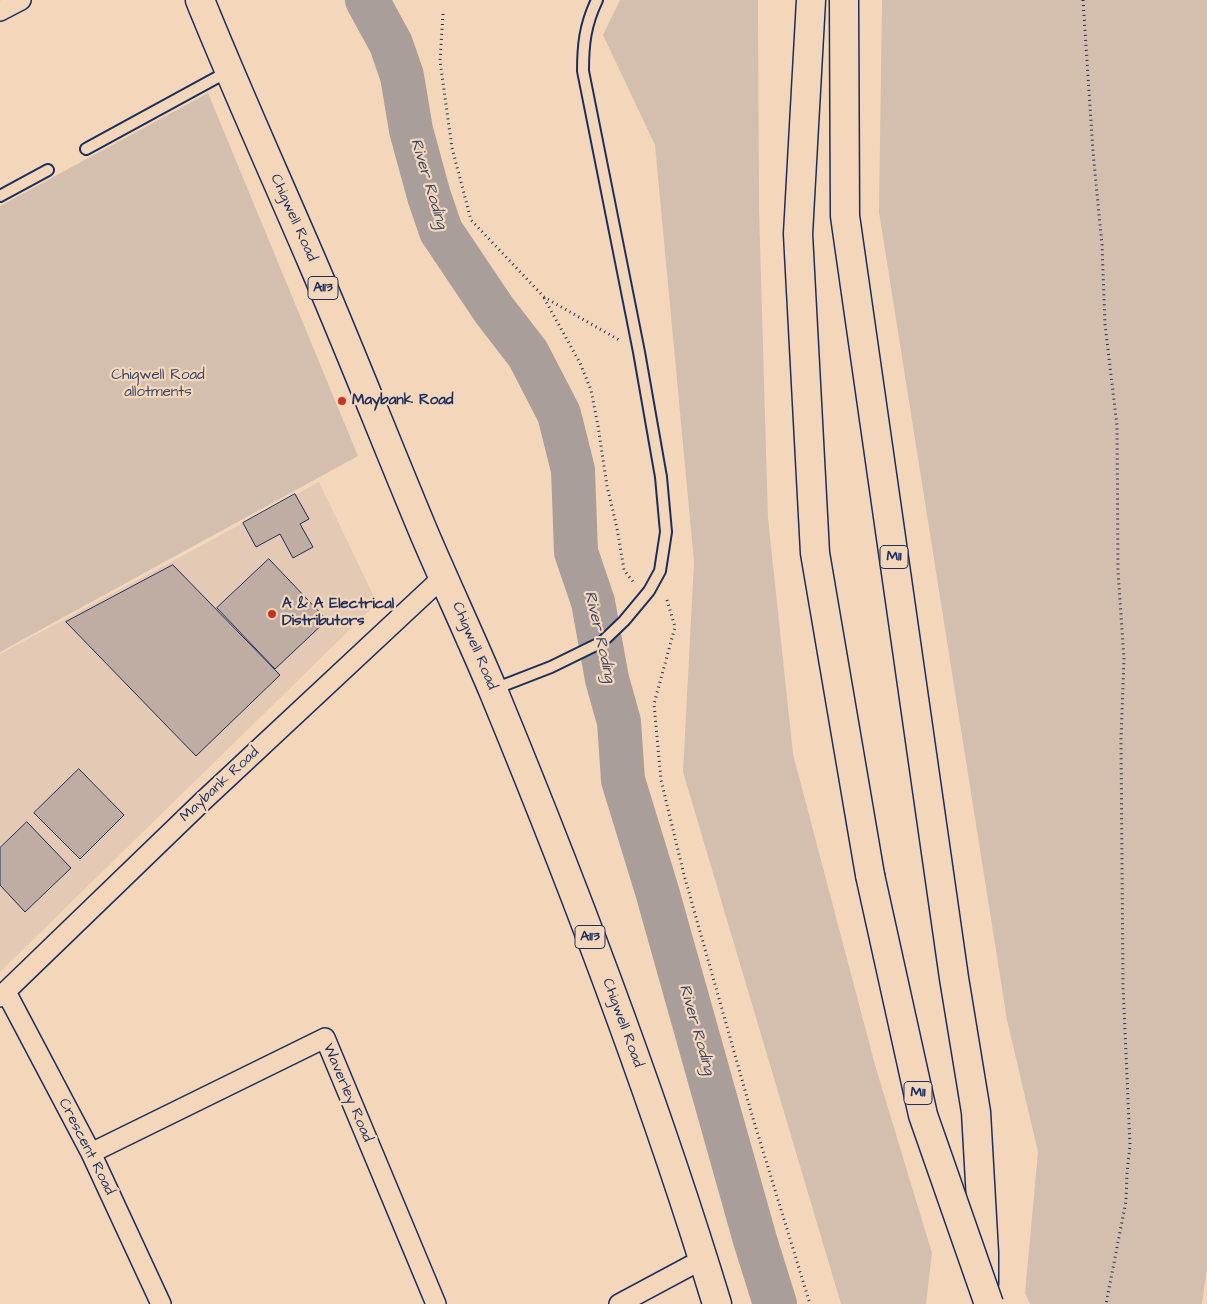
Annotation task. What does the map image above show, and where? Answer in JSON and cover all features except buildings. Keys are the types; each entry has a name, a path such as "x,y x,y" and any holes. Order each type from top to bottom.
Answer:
{"main road":[{"name":"Chigwell Road","path":"200,0 311,259 443,577 493,691 536,798 630,1043 671,1159 717,1304"},
{"name":"M11","path":"811,0 798,234 815,553 870,875 923,1115 989,1304"},
{"name":"M11","path":"844,0 845,216 951,958 976,1112 984,1253 984,1304"}],"street":[{"path":"0,11 21,0"},
{"name":"Maybank Road","path":"3,994 203,801 443,577"},
{"name":"Crescent Road","path":"3,994 91,1153 162,1304"},
{"name":"Waverley Road","path":"91,1153 325,1038 436,1304"},
{"path":"619,1304 703,1259"}],"lane":[{"path":"493,691 552,667 602,642 624,621 649,591 660,571 666,532 661,476 639,352 583,71 583,44 597,0"},
{"path":"86,149 229,71"},
{"path":"0,196 48,170"}],"path":[{"path":"1083,0 1093,152 1102,245 1106,324 1117,426 1118,571 1124,659 1121,739 1123,986 1130,1145 1126,1201 1106,1304"},
{"path":"443,14 440,61 452,148 471,220 544,297 580,363 591,390 606,486 617,528 624,570 634,583"},
{"path":"544,297 639,352"},
{"path":"667,600 675,627 654,704 661,780 684,874 734,1050 810,1304"}],"shaded area":[{"path":"319,482 377,603 0,972 0,654"}],"green space":[{"path":"620,0 758,0 759,208 768,518 793,754 875,1065 932,1253 926,1304 841,1304 683,772 694,562 655,145 603,35"},
{"path":"882,0 1207,0 1207,1268 1202,1304 1030,1304 1025,1293 1038,1152 1007,1020 879,212"},
{"name":"Chigwell Road allotments","path":"208,93 358,456 0,652 0,206"}],"waterway":[{"name":"River Roding","path":"367,0 391,44 402,76 411,130 429,196 441,231 494,310 528,354 559,414 573,470 576,552 593,602 607,679 619,722 623,780 657,891 755,1240 775,1304"}],"place":[{"name":"Maybank Road","path":"342,401"},
{"name":"A & A Electrical Distributors","path":"272,614"}]}
